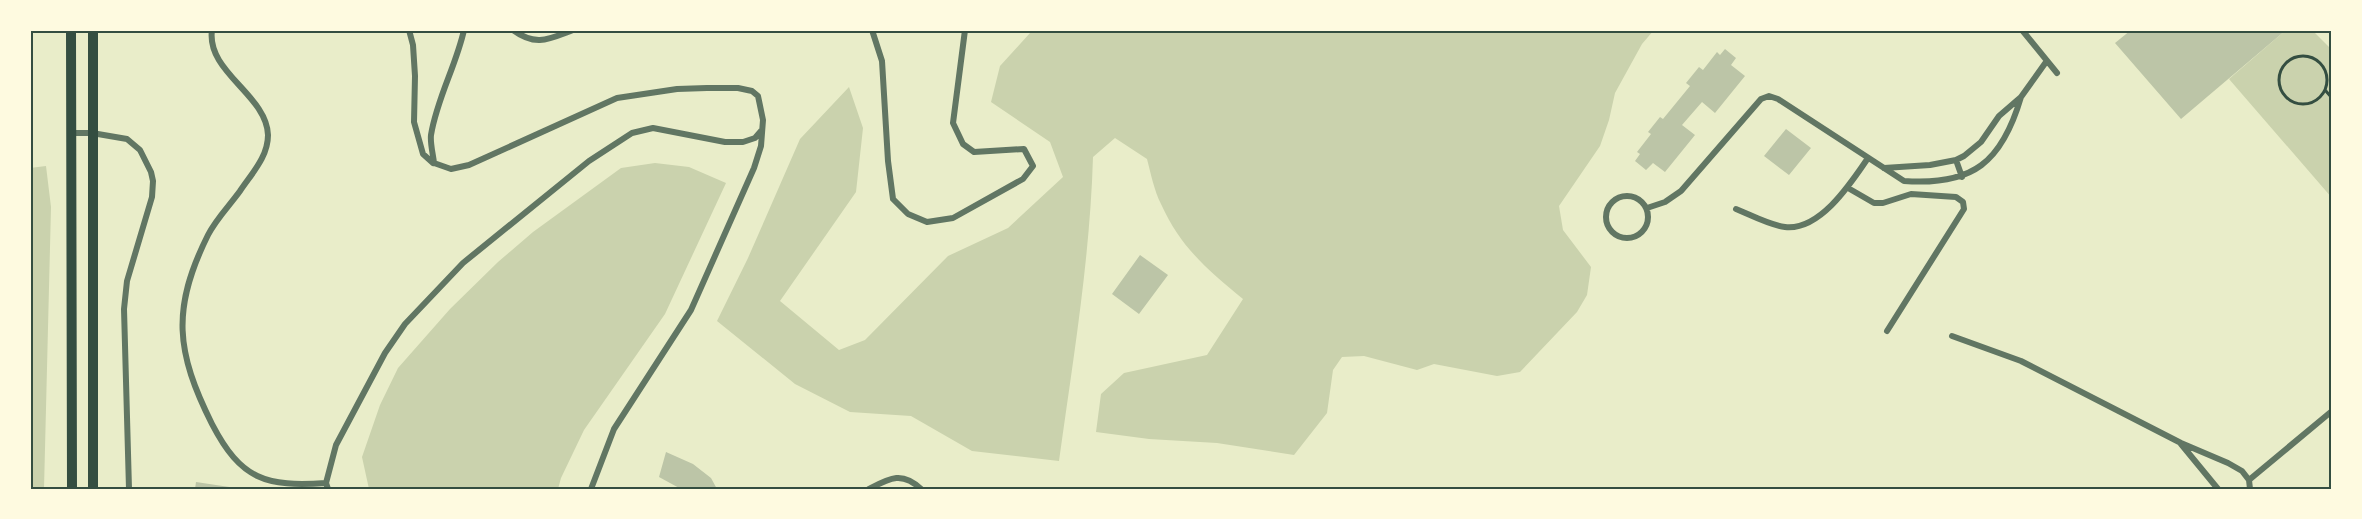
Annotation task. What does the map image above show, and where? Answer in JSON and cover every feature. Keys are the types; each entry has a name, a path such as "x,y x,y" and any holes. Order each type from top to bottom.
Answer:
{"main road":[{"path":"71,30 72,489"},
{"path":"93,30 93,489"}],"street":[{"path":"212,30 211,37 217,58 252,100 268,133 266,153 209,233 194,269 183,307 181,329 184,357 197,394 231,458 250,473 270,481 292,485 327,486 336,445 385,353 405,324 463,263 589,162 633,133 653,128 725,142 749,140 755,138 762,130"},
{"path":"409,30 413,45 415,76 414,122 423,154 434,163 451,169 469,165 617,98 676,89 738,88 752,91 758,96 763,120 761,146 754,168 691,310 614,429 591,489"},
{"path":"434,163 431,137 440,99 460,47 464,30"},
{"path":"513,30 525,38 543,41 573,30"},
{"path":"872,30 882,61 888,161 893,199 908,214 927,222 953,218 1023,179 1034,166 1024,149 974,152 963,144 953,123 965,30"},
{"path":"2022,30 2056,73"},
{"path":"1884,168 1930,165 1956,160 1981,142 1999,116 2021,97 2046,62"},
{"path":"1647,208 1674,197 1681,191 1761,99 1769,96 1778,99 1904,181 1962,177 1976,170 1994,153 2013,125 2021,97"},
{"path":"70,133 92,133 127,139 134,144 148,164 153,181 150,206 127,281 124,309 129,489"},
{"path":"1736,209 1785,227 1805,225 1818,217 1848,188 1868,158"},
{"path":"1956,160 1962,177"},
{"path":"1848,188 1874,203 1883,203 1911,194 1956,196 1963,202 1964,209 1887,331"},
{"path":"1622,197 1636,198 1647,208 1648,223 1640,235 1625,239 1618,237 1608,227 1606,212 1614,200 1622,197"},
{"path":"1952,336 2021,361 2181,443 2228,463 2242,471 2249,480 2250,489"},
{"path":"2249,480 2332,411"},
{"path":"2181,443 2218,489"},
{"path":"869,489 898,477 910,479 921,489"}],"path":[{"path":"2325,89 2321,96 2308,104 2293,102 2286,98 2279,84 2282,69 2293,58 2309,57 2316,61 2326,73 2325,89 2332,98"}],"green space":[{"path":"1041,30 1654,30 1642,44 1615,93 1600,146 1559,206 1563,230 1591,267 1587,295 1577,312 1520,372 1497,376 1434,364 1417,370 1364,356 1342,357 1333,370 1327,413 1294,455 1217,443 1149,439 1096,432 1101,394 1124,373 1207,355 1243,299 1196,257 1177,233 1159,199 1147,159 1115,138 1093,157 1085,271 1059,461 972,451 911,416 850,412 795,384 717,321 748,258 800,139 849,87 863,128 856,192 780,301 839,350 865,340 948,256 1008,228 1063,177 1050,142 991,102 1000,66 1030,33"},
{"path":"2286,30 2312,30 2332,50 2332,198 2229,79"},
{"path":"655,163 689,167 726,183 665,314 584,430 558,489 369,489 362,457 380,405 398,368 450,309 498,262 533,232 621,168"},
{"path":"46,166 51,207 44,489 30,489 30,168"}],"building":[{"path":"2131,30 2286,30 2181,119 2115,43"},
{"path":"1725,49 1736,58 1731,65 1745,76 1715,113 1702,102 1682,125 1695,135 1665,172 1653,163 1646,170 1635,161 1640,154 1637,152 1651,134 1648,132 1660,117 1663,119 1690,86 1686,83 1699,67 1703,70 1717,52 1720,55"},
{"path":"1786,129 1811,148 1789,175 1764,156"},
{"path":"1140,255 1168,275 1139,314 1112,294"},
{"path":"666,452 693,464 711,478 717,489 681,489 659,477"},
{"path":"196,482 236,488 195,489"}]}
